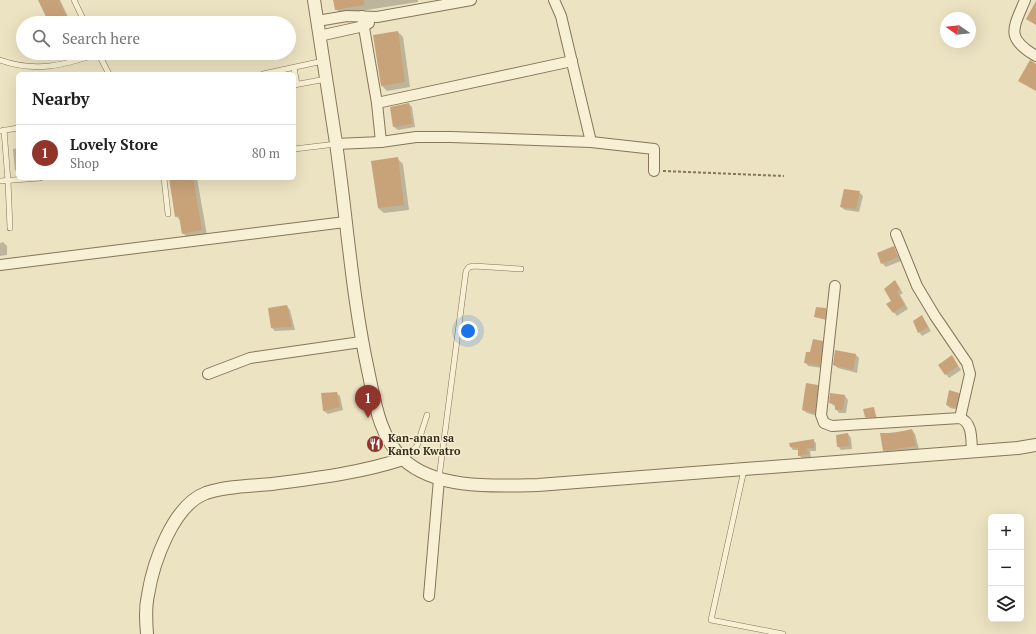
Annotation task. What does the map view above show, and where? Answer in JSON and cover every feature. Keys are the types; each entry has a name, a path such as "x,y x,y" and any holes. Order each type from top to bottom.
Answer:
{"street":[{"path":"314,0 336,144 361,342 375,404 391,446 404,459 421,471 439,479 489,485 538,485 1036,445"},
{"path":"317,21 362,16 377,17 471,0"},
{"path":"554,0 561,16 591,142"},
{"path":"1025,0 1015,27 1015,38 1023,48 1036,56"},
{"path":"362,16 377,103 381,142"},
{"path":"319,36 364,26 377,17"},
{"path":"377,103 572,61"},
{"path":"336,144 381,142 416,137 591,142 654,149 654,171"},
{"path":"0,265 345,222"},
{"path":"896,234 917,286 935,316 968,363 970,374 960,418"},
{"path":"835,286 821,415 824,423 832,426 960,418 964,419 970,426 972,450"},
{"path":"208,374 250,358 361,342"},
{"path":"147,634 145,615 148,594 155,566 168,534 181,511 192,501 206,493 341,475 364,471 404,459"},
{"path":"429,596 439,479"}],"lane":[{"path":"74,0 82,16"},
{"path":"0,60 28,67 48,67 77,60"},
{"path":"102,60 108,72"},
{"path":"273,72 323,61"},
{"path":"294,68 294,72"},
{"path":"296,85 326,79"},
{"path":"10,228 8,180 2,130 16,128"},
{"path":"296,149 336,144"},
{"path":"0,181 16,180"},
{"path":"164,180 168,214"},
{"path":"439,479 466,271 469,267 474,266 521,269"},
{"path":"404,459 418,446 427,415"},
{"path":"744,469 711,620 783,634"}],"path":[{"path":"654,171 784,176"}],"building":[{"path":"38,0 59,0 67,16 46,16"},
{"path":"333,0 364,0 364,5 335,10"},
{"path":"1036,1 1036,25 1026,19"},
{"path":"398,31 405,82 381,86 373,35"},
{"path":"1030,60 1036,64 1036,91 1018,81"},
{"path":"409,103 412,124 393,127 390,107"},
{"path":"398,157 404,205 378,208 371,161"},
{"path":"169,180 193,180 202,230 182,234 179,216 175,217"},
{"path":"844,189 860,191 856,209 840,207"},
{"path":"894,246 898,257 881,264 877,253"},
{"path":"895,280 900,289 897,292 905,305 893,313 886,304 891,301 884,289"},
{"path":"287,305 292,327 271,328 268,308"},
{"path":"816,307 826,308 825,319 814,317"},
{"path":"922,315 928,327 918,333 913,321"},
{"path":"813,339 823,341 820,366 804,363 806,352 810,352"},
{"path":"835,350 856,354 853,370 833,365"},
{"path":"952,355 958,366 945,375 938,365"},
{"path":"806,383 818,385 815,413 802,410"},
{"path":"949,390 959,393 956,408 946,405"},
{"path":"337,392 340,407 323,411 321,393"},
{"path":"830,393 845,395 843,410 835,410 835,404 829,403"},
{"path":"874,407 876,417 865,417 863,409"},
{"path":"912,429 916,446 883,451 880,433 895,433"},
{"path":"848,433 849,446 837,447 836,435"},
{"path":"814,439 814,448 807,448 808,454 798,456 798,448 790,447 789,443"}],"place":[{"name":"Lovely Store","path":"368,418"},
{"name":"Kan-anan sa Kanto Kwatro","path":"375,444"}]}
